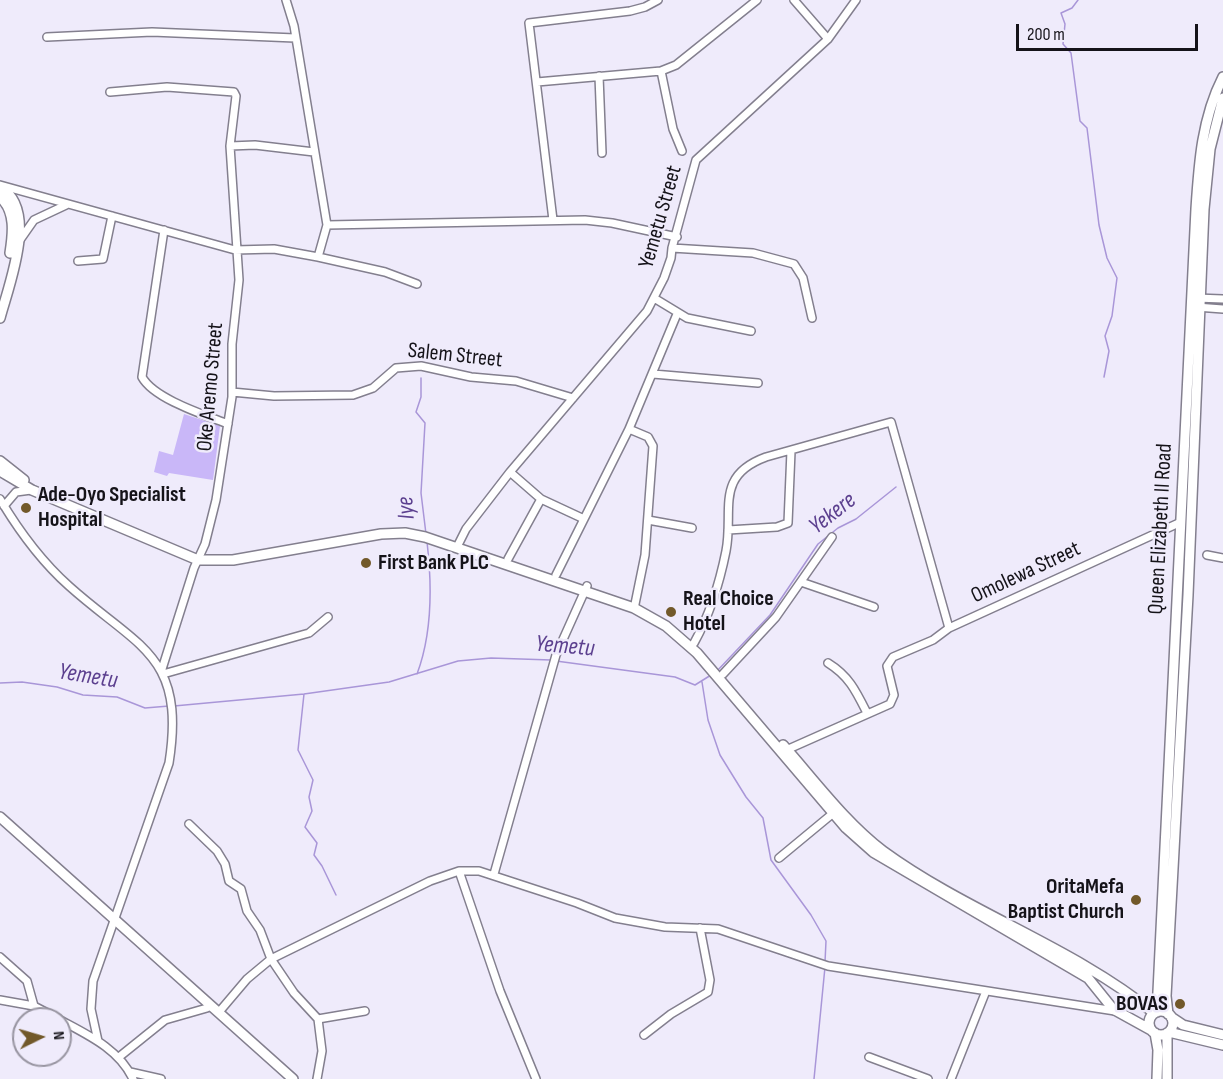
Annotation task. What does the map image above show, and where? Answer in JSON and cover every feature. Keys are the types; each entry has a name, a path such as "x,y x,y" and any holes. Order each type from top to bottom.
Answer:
{"highway":[{"name":"Queen Elizabeth II Road","path":"1183,594 1181,522 1206,123 1212,100 1223,77"},
{"name":"Queen Elizabeth II Road","path":"1204,167 1223,98"},
{"path":"0,186 11,196 19,216 19,242 0,318"},
{"path":"0,197 9,208 13,232 0,296"},
{"name":"Queen Elizabeth II Road","path":"1163,987 1195,302"},
{"path":"0,461 20,477 35,485 199,557"},
{"path":"0,471 32,490 199,557 233,560 394,533 458,544 556,575 633,608 654,619 683,640 718,672"},
{"path":"458,544 635,604 663,618 694,644 837,811 859,840 885,861 1095,983 1115,1011 1153,1031 1168,1032 1223,1046"},
{"path":"837,811 886,853 1084,967 1156,1013 1169,1015 1183,1025 1223,1035"},
{"path":"0,817 285,1079"},
{"path":"0,823 293,1079"},
{"path":"1157,1079 1153,1031 1149,1022 1156,1013 1163,987"},
{"path":"1163,987 1172,1025 1168,1032 1167,1079"}],"street":[{"path":"286,0 296,38 327,225 318,256"},
{"path":"553,220 529,23 630,11 645,8 658,0"},
{"path":"537,82 661,71 691,55 757,0"},
{"path":"794,0 828,39"},
{"name":"Yemetu Street","path":"458,544 510,472 626,338 654,298 671,258 696,160 828,39 856,0"},
{"path":"47,37 152,33 296,38"},
{"path":"661,71 673,129 682,151"},
{"path":"599,76 602,153"},
{"name":"Oke Aremo Street","path":"110,92 167,87 234,92 236,96 230,146 235,250 239,280 232,344 232,392 228,424 216,500 162,672"},
{"path":"230,146 255,145 314,152"},
{"path":"0,186 235,250 274,249 318,256 385,272 417,284"},
{"path":"19,242 34,220 66,205"},
{"path":"78,261 103,259 112,216"},
{"path":"327,225 599,221 677,237"},
{"path":"164,230 142,377 154,390 228,424"},
{"path":"672,248 753,254 794,264 803,278 812,318"},
{"path":"654,298 677,314 703,323 751,331"},
{"path":"1195,302 1223,299"},
{"path":"1195,302 1223,309"},
{"path":"556,575 629,429 677,314"},
{"name":"Salem Street","path":"232,392 274,396 353,395 373,388 396,368 421,366 471,377 507,380 573,398"},
{"path":"653,374 758,383"},
{"path":"694,644 704,622 726,554 727,503 737,474 754,461 891,422 949,628"},
{"path":"629,429 652,441 645,555 635,604"},
{"path":"728,530 777,527 788,523 791,451"},
{"path":"510,472 541,499 584,519"},
{"path":"32,490 16,492 2,502 43,561 97,610 142,644 162,672 172,700 174,733 169,763 97,964 90,995 98,1041"},
{"path":"508,559 541,499"},
{"path":"648,520 692,528"},
{"name":"Omolewa Street","path":"867,713 893,700 887,666 889,661 933,640 949,628 1181,522"},
{"path":"718,672 754,643 832,537"},
{"path":"1207,555 1223,558"},
{"path":"801,582 874,607"},
{"path":"494,874 556,655 586,588"},
{"path":"162,672 309,633 328,617"},
{"path":"785,751 867,713 849,679 828,663"},
{"path":"779,858 837,811"},
{"path":"189,824 217,851 225,864 230,881 241,890 247,911 260,930 271,959 294,993 318,1019 322,1042 317,1079"},
{"path":"459,871 496,981 536,1079"},
{"path":"219,1012 247,979 271,959 430,881 459,871 494,874 615,918 665,927 730,932 828,966 1115,1011"},
{"path":"644,1035 671,1014 708,992 710,980 700,928"},
{"path":"0,957 27,981 34,1006 0,1000"},
{"path":"1087,1005 1096,997 1095,983"},
{"path":"951,1079 986,991"},
{"path":"119,1057 165,1020 207,1008"},
{"path":"318,1019 365,1011"},
{"path":"72,1026 98,1041 119,1057 131,1075 161,1079"},
{"path":"868,1057 928,1079"}],"shaded area":[{"path":"184,414 220,426 213,480 169,473 167,476 154,472 159,451 173,455"}],"waterway":[{"path":"1078,0 1072,8 1061,13 1065,24 1063,44 1071,53 1080,121 1087,128 1099,225 1107,258 1117,278 1112,316 1105,336 1109,351 1104,377"},
{"name":"Iye","path":"421,378 421,397 416,412 425,423 421,493 426,534"},
{"name":"Yekere","path":"717,671 770,615 818,544 838,528 856,519 896,487"},
{"name":"Iye","path":"417,674 426,642 430,609 427,542"},
{"name":"Yemetu","path":"174,706 304,694 389,682 458,661 491,658 551,660"},
{"name":"Yemetu","path":"556,661 675,677 695,685 711,675"},
{"name":"Yemetu","path":"0,683 22,682 57,687 83,695 117,697 145,708 169,706"},
{"name":"Yemetu","path":"702,682 708,720 720,755 746,797 763,818 771,860 811,915 826,941 825,962"},
{"path":"304,694 298,750 313,780 309,797 312,811 305,827 317,843 314,855 336,895"},
{"name":"Yemetu","path":"814,1079 825,967"}],"place":[{"name":"Ade-Oyo Specialist Hospital","path":"26,508"},
{"name":"First Bank PLC","path":"366,563"},
{"name":"Real Choice Hotel","path":"671,612"},
{"name":"OritaMefa Baptist Church","path":"1136,900"},
{"name":"BOVAS","path":"1180,1004"}]}
